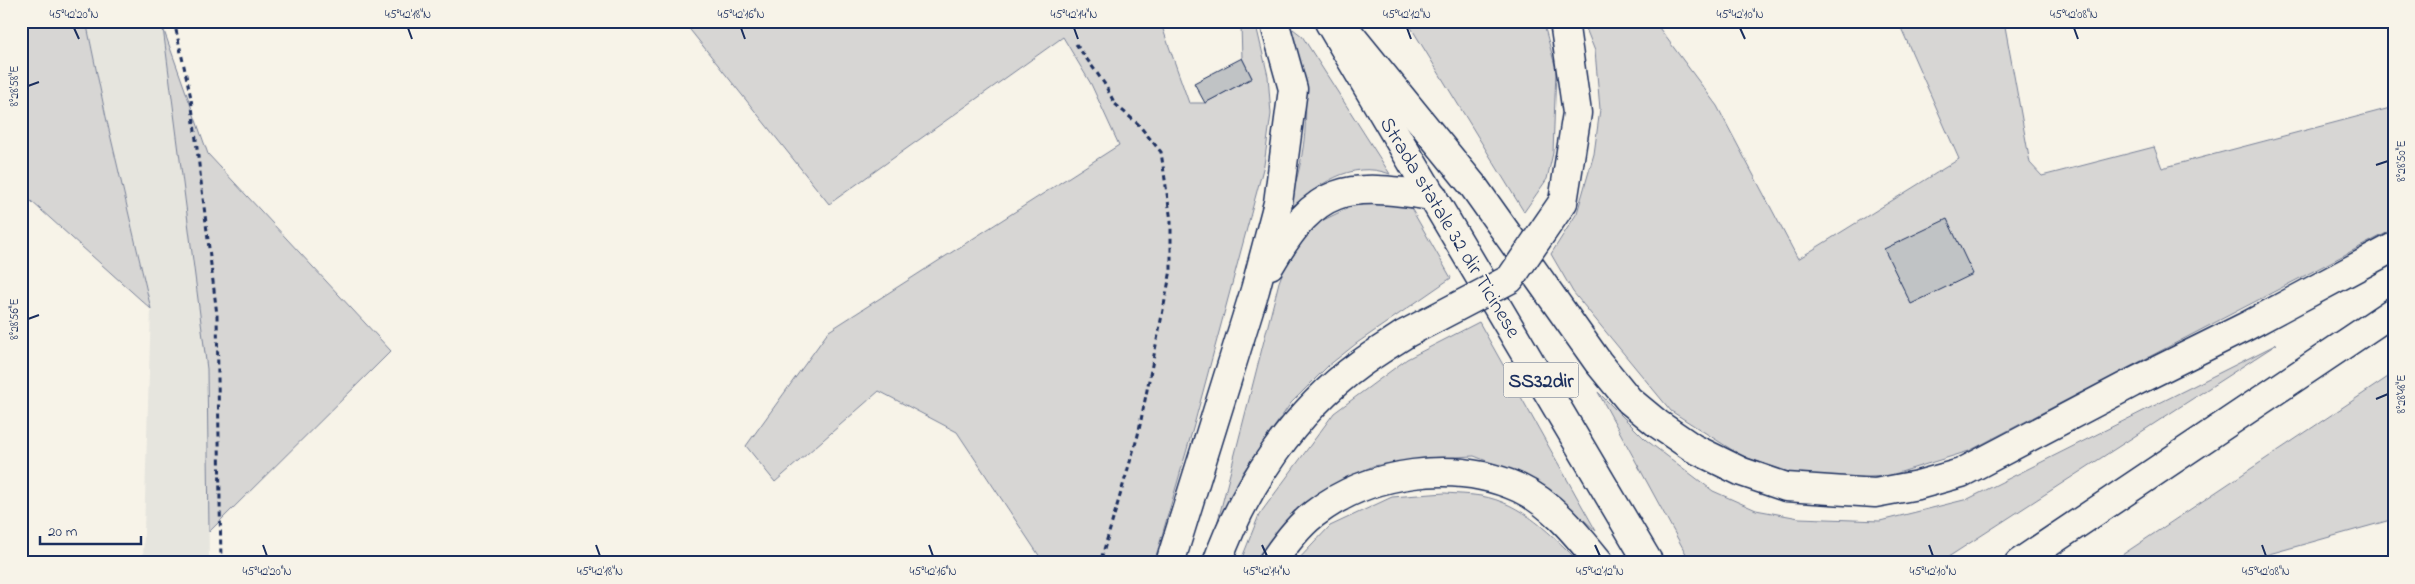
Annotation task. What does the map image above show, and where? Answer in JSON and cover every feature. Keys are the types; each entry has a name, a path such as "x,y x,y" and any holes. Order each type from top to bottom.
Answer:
{"main road":[{"path":"1170,563 1255,290 1278,203 1292,89 1274,21"},
{"name":"Strada statale 32 dir Ticinese","path":"1328,21 1649,563"},
{"path":"1339,21 1474,187 1598,362 1629,400 1658,424 1693,448 1742,472 1786,487 1875,493 1918,485 1961,473 2132,383 2247,326 2394,247"},
{"path":"1217,563 1244,499 1282,442 1318,400 1359,364 1405,334 1510,279 1562,202 1577,113 1564,21"},
{"path":"1255,290 1301,218 1326,198 1350,191 1381,188 1433,196"},
{"path":"2019,563 2394,311"},
{"path":"1272,563 1286,541 1314,514 1357,489 1405,477 1444,472 1473,475 1519,488 1546,505 1578,537 1600,563"}],"path":[{"path":"174,21 191,98 217,315 221,563"},
{"path":"1076,44 1104,83 1115,104 1138,124 1161,152 1171,221 1171,270 1138,435 1100,563"}],"shaded area":[{"path":"21,21 86,21 106,117 151,309 21,192"},
{"path":"86,21 162,21 207,369 209,563 143,563 151,308 106,117"},
{"path":"683,21 1160,21 1189,103 1205,103 1252,78 1242,58 1241,25 1236,21 1255,21 1268,76 1271,114 1264,165 1194,425 1154,563 1044,563 957,432 879,391 775,482 746,446 829,331 1119,145 1091,84 1063,37 829,204"},
{"path":"1407,21 1543,21 1556,69 1553,153 1547,179 1524,212"},
{"path":"1583,21 1654,21 1717,106 1798,259 1959,159 1898,21 2004,21 2030,163 2042,176 2154,147 2162,168 2394,107 2394,229 1969,451 1888,476 1807,480 1740,455 1671,411 1573,292 1551,254 1577,213 1594,154 1600,109 1595,51"},
{"path":"163,28 208,154 391,351 209,532 207,369"},
{"path":"1293,29 1302,36 1390,174 1375,170 1361,170 1348,173 1322,184 1287,211 1300,166 1306,122 1303,78 1291,33"},
{"path":"1363,201 1402,203 1411,208 1451,278 1357,343 1328,366 1291,403 1243,472 1214,536 1279,282 1287,261 1313,225"},
{"path":"1479,322 1596,531 1553,492 1515,472 1474,456 1420,459 1373,466 1321,491 1284,526 1257,563 1240,563 1259,515 1334,413 1407,359"},
{"path":"2277,344 1939,563 1691,563 1598,392 1646,440 1713,491 1756,510 1799,518 1880,521 1968,499"},
{"path":"2394,373 2394,519 2237,563 2110,563"},
{"path":"1445,493 1481,496 1510,505 1547,531 1580,563 1295,563 1330,526 1392,497"}],"building":[{"path":"1242,58 1252,78 1205,103 1194,83"},
{"path":"1947,219 1973,274 1911,304 1884,249"}]}
